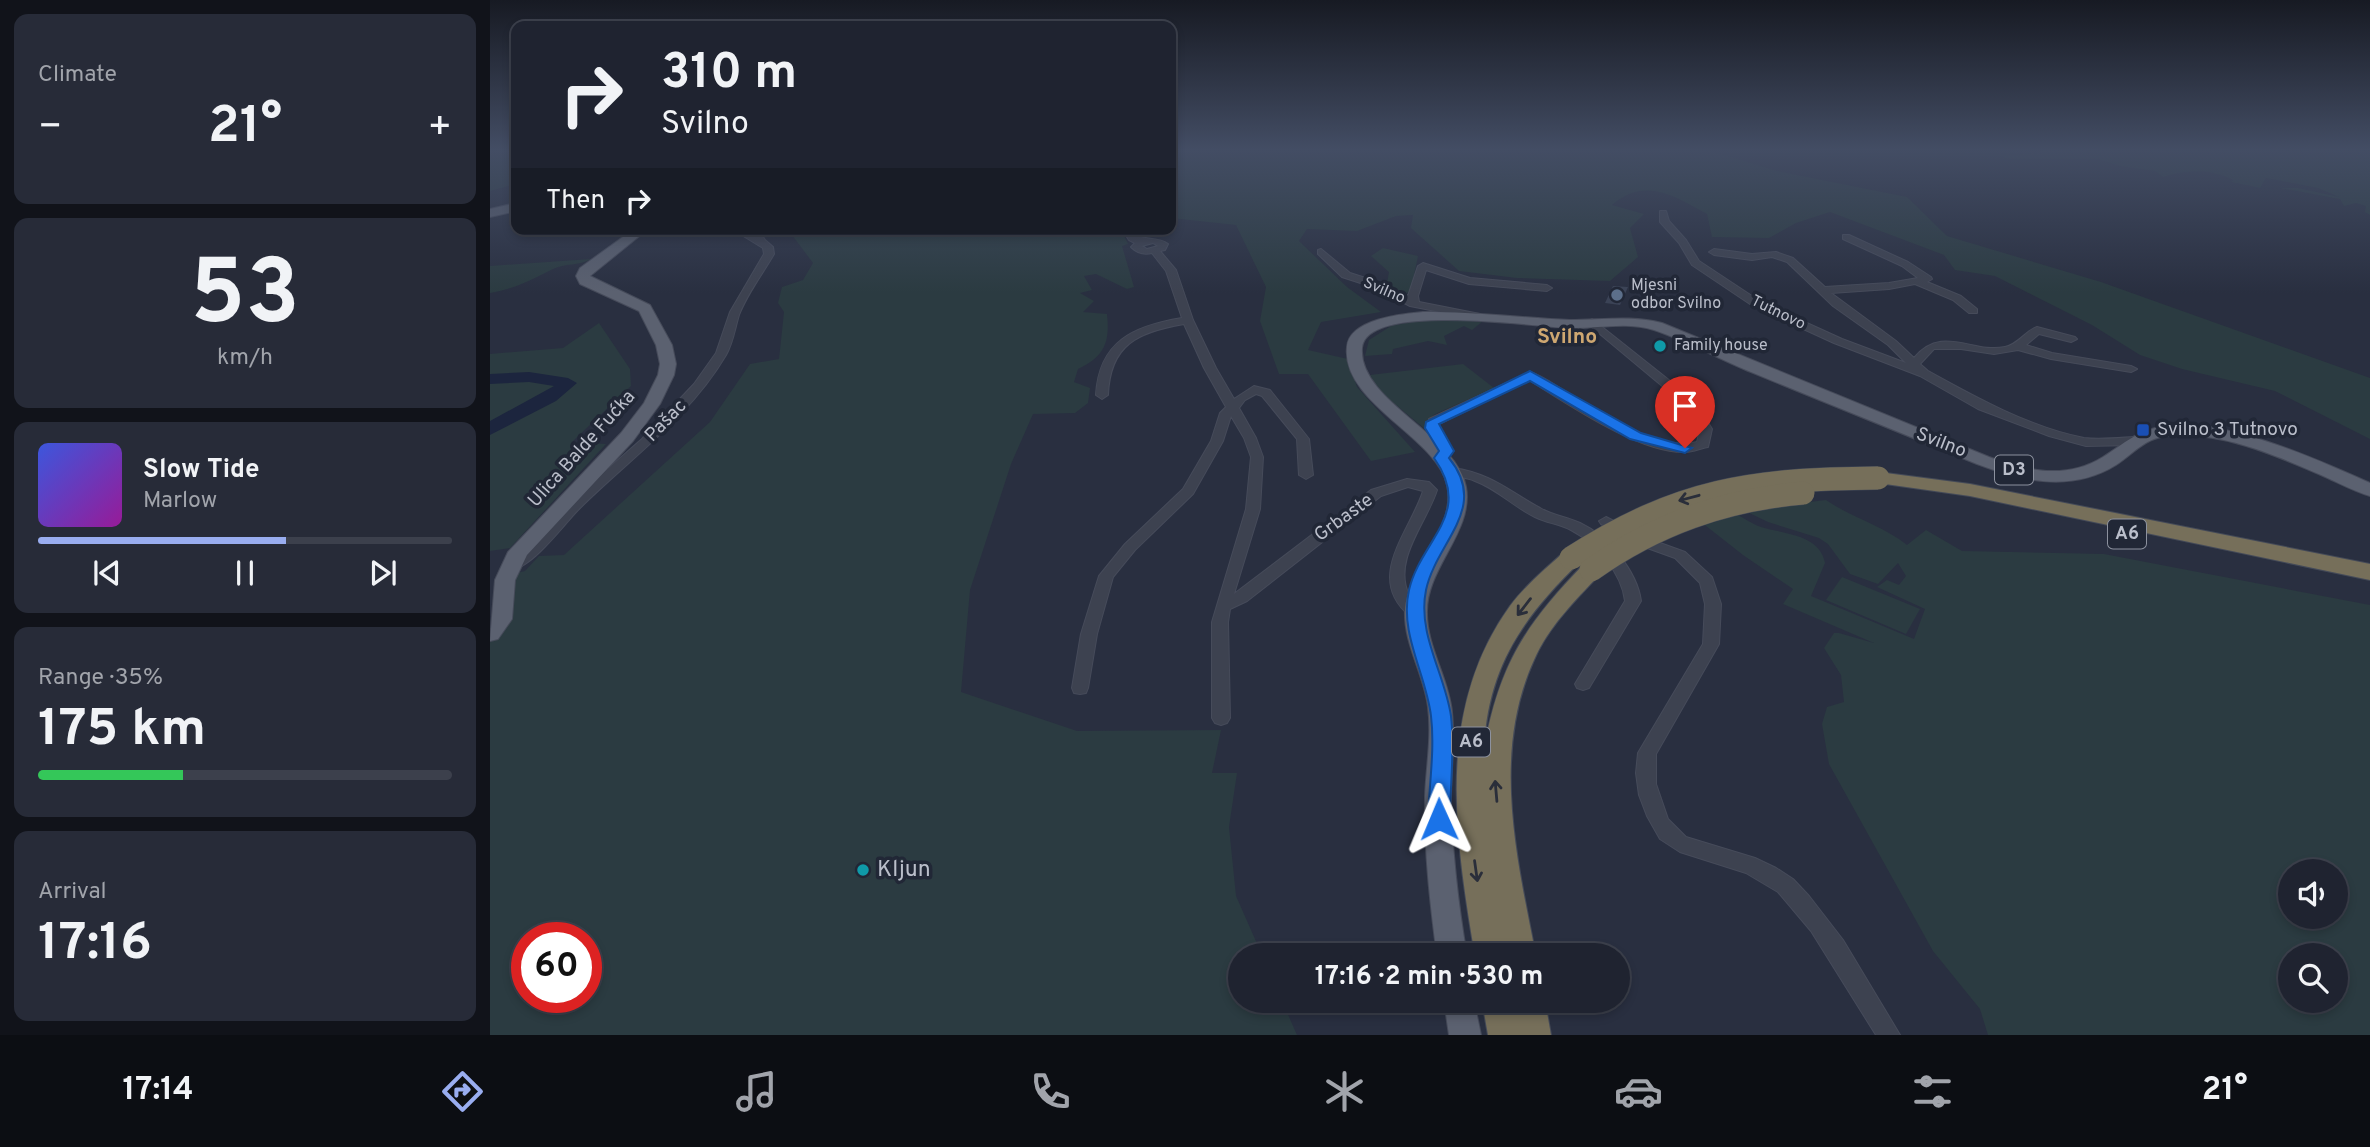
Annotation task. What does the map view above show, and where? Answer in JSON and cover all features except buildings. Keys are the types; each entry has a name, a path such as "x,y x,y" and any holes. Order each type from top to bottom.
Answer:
{"highway":[{"name":"A6","path":"1881,485 2370,586"},
{"name":"A6","path":"1489,943 1475,866 1467,774 1474,715 1496,650 1518,613 1581,564 1649,531 1733,502 1792,494 1881,485 1970,490 2370,572"},
{"name":"A6","path":"1518,943 1503,862 1494,772 1500,715 1521,656 1581,564"},
{"path":"1501,1013 1505,1035"},
{"path":"1530,1013 1534,1035"}],"main road":[{"path":"490,213 511,209"},
{"name":"Ulica Balde Fućka","path":"490,633 500,620 505,580 510,566 532,536 627,437 661,388 668,364 664,345 645,307 585,281 583,276 585,271 634,235"},
{"name":"Svilno","path":"1447,465 1379,402 1366,385 1354,355 1355,343 1366,332 1397,320 1438,315 1561,323 1622,320 1657,326 1830,399 1993,463 2032,475 2057,477 2080,474 2107,462 2134,441 2155,433 2179,432 2246,442 2287,454 2370,489"},
{"path":"1447,465 1458,487 1454,511 1418,588 1416,612 1421,644 1441,716 1438,797 1451,943"},
{"path":"1461,1013 1465,1035"}],"street":[{"name":"Tutnovo","path":"1662,213 1665,222 1683,242 1689,257 1743,297 1810,329 1924,374 1982,407 2071,439 2086,442 2134,441"},
{"path":"748,235 761,242"},
{"path":"757,235 761,242"},
{"path":"1130,235 1132,239 1141,242 1136,247 1139,250 1155,251 1171,270 1188,320 1231,409 1250,438 1257,457 1253,509 1220,622 1221,718"},
{"path":"1823,290 1919,282 1927,279 1915,269 1846,237"},
{"name":"Pašac","path":"510,566 526,557 575,506 647,442 698,387 722,353 736,312 769,254 768,247 761,242"},
{"name":"Svilno","path":"1321,252 1346,275 1380,286 1414,304 1476,316"},
{"name":"Tutnovo","path":"1714,252 1741,257 1779,256 1796,264 1823,290 1924,374"},
{"name":"Svilno","path":"1414,304 1413,296 1423,262 1469,281 1547,288"},
{"path":"1919,282 1957,298 1973,310"},
{"path":"1102,395 1104,369 1121,342 1151,327 1188,320"},
{"path":"1447,465 1446,451 1432,428 1433,422 1530,375 1636,436 1685,448 1696,448 1703,444 1706,429 1690,403 1592,322"},
{"path":"1914,363 1927,348 1935,346 1969,345 1997,353 2020,347 2037,330 2071,339"},
{"path":"2020,347 2051,356 2131,369"},
{"path":"1080,688 1089,634 1107,576 1130,547 1188,491 1217,442 1226,413 1247,393 1266,393 1303,439 1306,475"},
{"name":"Svilno","path":"1447,465 1481,476 1540,514 1582,530 1628,578 1633,591 1633,601 1583,684"},
{"name":"Grbaste","path":"1223,606 1242,597 1376,493 1407,483 1424,485 1430,490 1401,546 1398,560 1399,593 1404,603 1416,612"},
{"path":"1606,521 1644,542 1679,555 1707,581 1713,604 1711,644 1647,753 1644,764 1654,815 1668,835 1688,847 1724,855 1772,875 1814,915 1889,1035"}],"shaded area":[{"path":"1176,196 1625,196 1612,205 1644,214 1630,228 1638,257 1610,281 1517,278 1459,271 1411,228 1413,215 1396,216 1357,231 1307,229 1299,241 1347,287 1381,312 1321,322 1308,350 1348,359 1357,387 1415,452 1371,461 1308,374 1279,374 1260,321 1266,287 1236,225 1176,219"},
{"path":"1673,196 1907,197 1947,236 2101,282 2370,378 2370,439 2275,391 2182,369 2140,355 2092,325 1995,276 1955,270 1944,255 1830,212 1796,223 1769,238 1712,237 1707,214"},
{"path":"2325,196 2370,196 2370,215 2365,212 2366,206 2356,203 2344,206 2340,199"},
{"path":"792,235 1124,235 1128,244 1122,246 1134,287 1127,289 1096,274 1084,276 1092,290 1080,293 1094,301 1083,312 1107,314 1108,324 1104,347 1094,359 1078,369 1074,382 1090,388 1088,403 1075,413 1033,414 1011,464 970,590 961,692 1077,731 1221,730 1212,773 1237,773 1229,827 1236,896 1257,943 1228,943 1228,1013 1287,1013 1297,1035 490,1035 490,642 509,620 517,573 525,571 539,556 564,555 710,422 750,364 779,359 784,312 778,303 782,287 803,280 813,263"},
{"path":"1383,248 1418,256 1411,290 1403,296 1387,283 1389,272 1371,256"},
{"path":"591,259 558,267 530,281 490,293 490,266"},
{"path":"1428,319 1483,321 1472,330 1464,326 1444,336 1447,345 1428,341 1393,349 1392,354 1365,356 1369,340 1391,326"},
{"path":"599,323 630,369 631,386 572,442 606,444 510,548 490,551 490,354 563,348"},
{"path":"1463,364 1494,388 1435,414 1426,421 1425,429 1379,391 1370,375"},
{"path":"1826,500 1907,545 1926,530 1962,551 2104,554 2370,605 2370,1035 1988,1035 1980,1009 1933,951 1829,764 1822,724 1827,707 1844,702 1841,675 1824,648 1834,633 1874,643 1783,604 1793,589 1701,522 1736,514 1761,527 1808,541 1822,553 1825,563 1811,596 1914,639 1925,609 1877,587 1887,580 1899,585 1906,576 1898,563 1878,584 1850,574 1828,544 1819,538 1768,522 1743,510"},
{"path":"1842,577 1920,609 1906,634 1826,600"}],"waterway":[{"path":"490,379 529,377 568,383 550,398 490,429"}],"place":[{"name":"Mjesni odbor Svilno","path":"1617,295"},
{"name":"Family house","path":"1660,346"},
{"name":"Svilno 3 Tutnovo","path":"2143,430"},
{"name":"Kljun","path":"863,870"}],"district":[{"name":"Svilno","path":"1567,337"}],"route":[{"path":"1439,819 1441,716 1436,690 1421,644 1416,612 1418,588 1452,518 1458,487 1453,472 1441,458 1446,455 1446,451 1432,428 1433,422 1530,375 1636,436 1685,448"}]}
